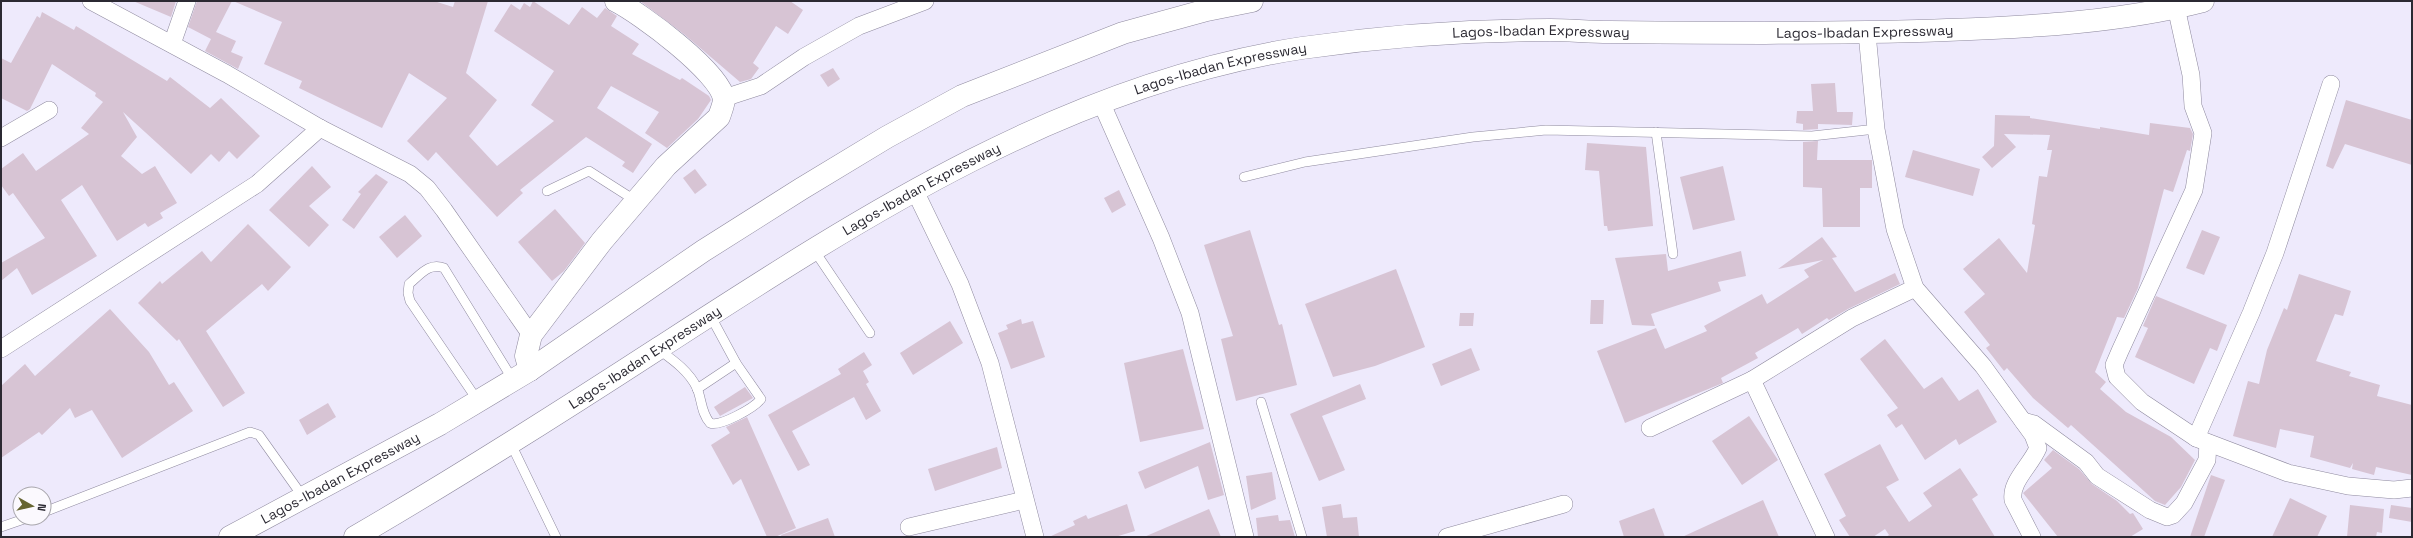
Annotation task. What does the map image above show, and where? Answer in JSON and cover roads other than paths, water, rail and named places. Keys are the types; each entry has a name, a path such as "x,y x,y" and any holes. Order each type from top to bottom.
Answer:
{"main road":[{"path":"522,375 531,335 602,241 666,166 719,117 724,98 712,78 695,59 616,1"},
{"name":"Lagos-Ibadan Expressway","path":"230,537 304,498 522,375 756,218 887,137 962,96 1123,33 1207,10 1252,1"},
{"name":"Lagos-Ibadan Expressway","path":"363,535 511,444 710,315 814,250 915,191 1005,142 1101,102 1195,70 1299,49 1402,36 1552,30 1606,32 1867,33 2006,28 2106,18 2176,7 2203,1"}],"street":[{"path":"91,1 172,44 320,128 410,174 427,188 485,267 531,335"},
{"path":"172,44 187,1"},
{"path":"724,98 761,86 804,57 859,26 925,1"},
{"path":"2176,7 2191,76 2193,106 2203,132 2194,190 2114,365 2117,377 2142,402 2202,441 2288,473 2348,486 2394,490 2412,488"},
{"path":"1867,33 1876,129 1895,229 1915,288 1983,366 2033,435 2038,448 2033,460 2014,487 2012,494 2013,500 2032,537"},
{"path":"2023,421 2034,424 2086,462 2097,476 2150,510 2167,517 2174,516 2184,503 2207,460 2202,441 2272,259 2331,84"},
{"path":"1101,102 1161,238 1190,313 1244,537"},
{"path":"1,138 48,110"},
{"path":"1,349 257,184 320,128"},
{"path":"915,191 960,284 990,364 1024,500 1035,537"},
{"path":"1650,428 1752,380 1852,318 1915,288"},
{"path":"1752,380 1826,537"},
{"path":"910,527 1024,500"},
{"path":"1447,537 1564,504"}],"lane":[{"path":"1244,177 1305,162 1474,137 1546,130 1812,136 1876,129"},
{"path":"1656,132 1673,254"},
{"path":"547,192 590,171 636,201"},
{"path":"814,250 870,333"},
{"path":"478,401 410,301 408,293 409,284 430,266 444,268 522,375"},
{"path":"658,349 684,369 697,389 706,419 713,424 755,406 761,399 736,363 710,315"},
{"path":"697,389 736,363"},
{"path":"1261,402 1302,537"},
{"path":"52,509 250,432 259,435 304,498"},
{"path":"511,444 556,537"},
{"path":"1,527 12,523"}]}
